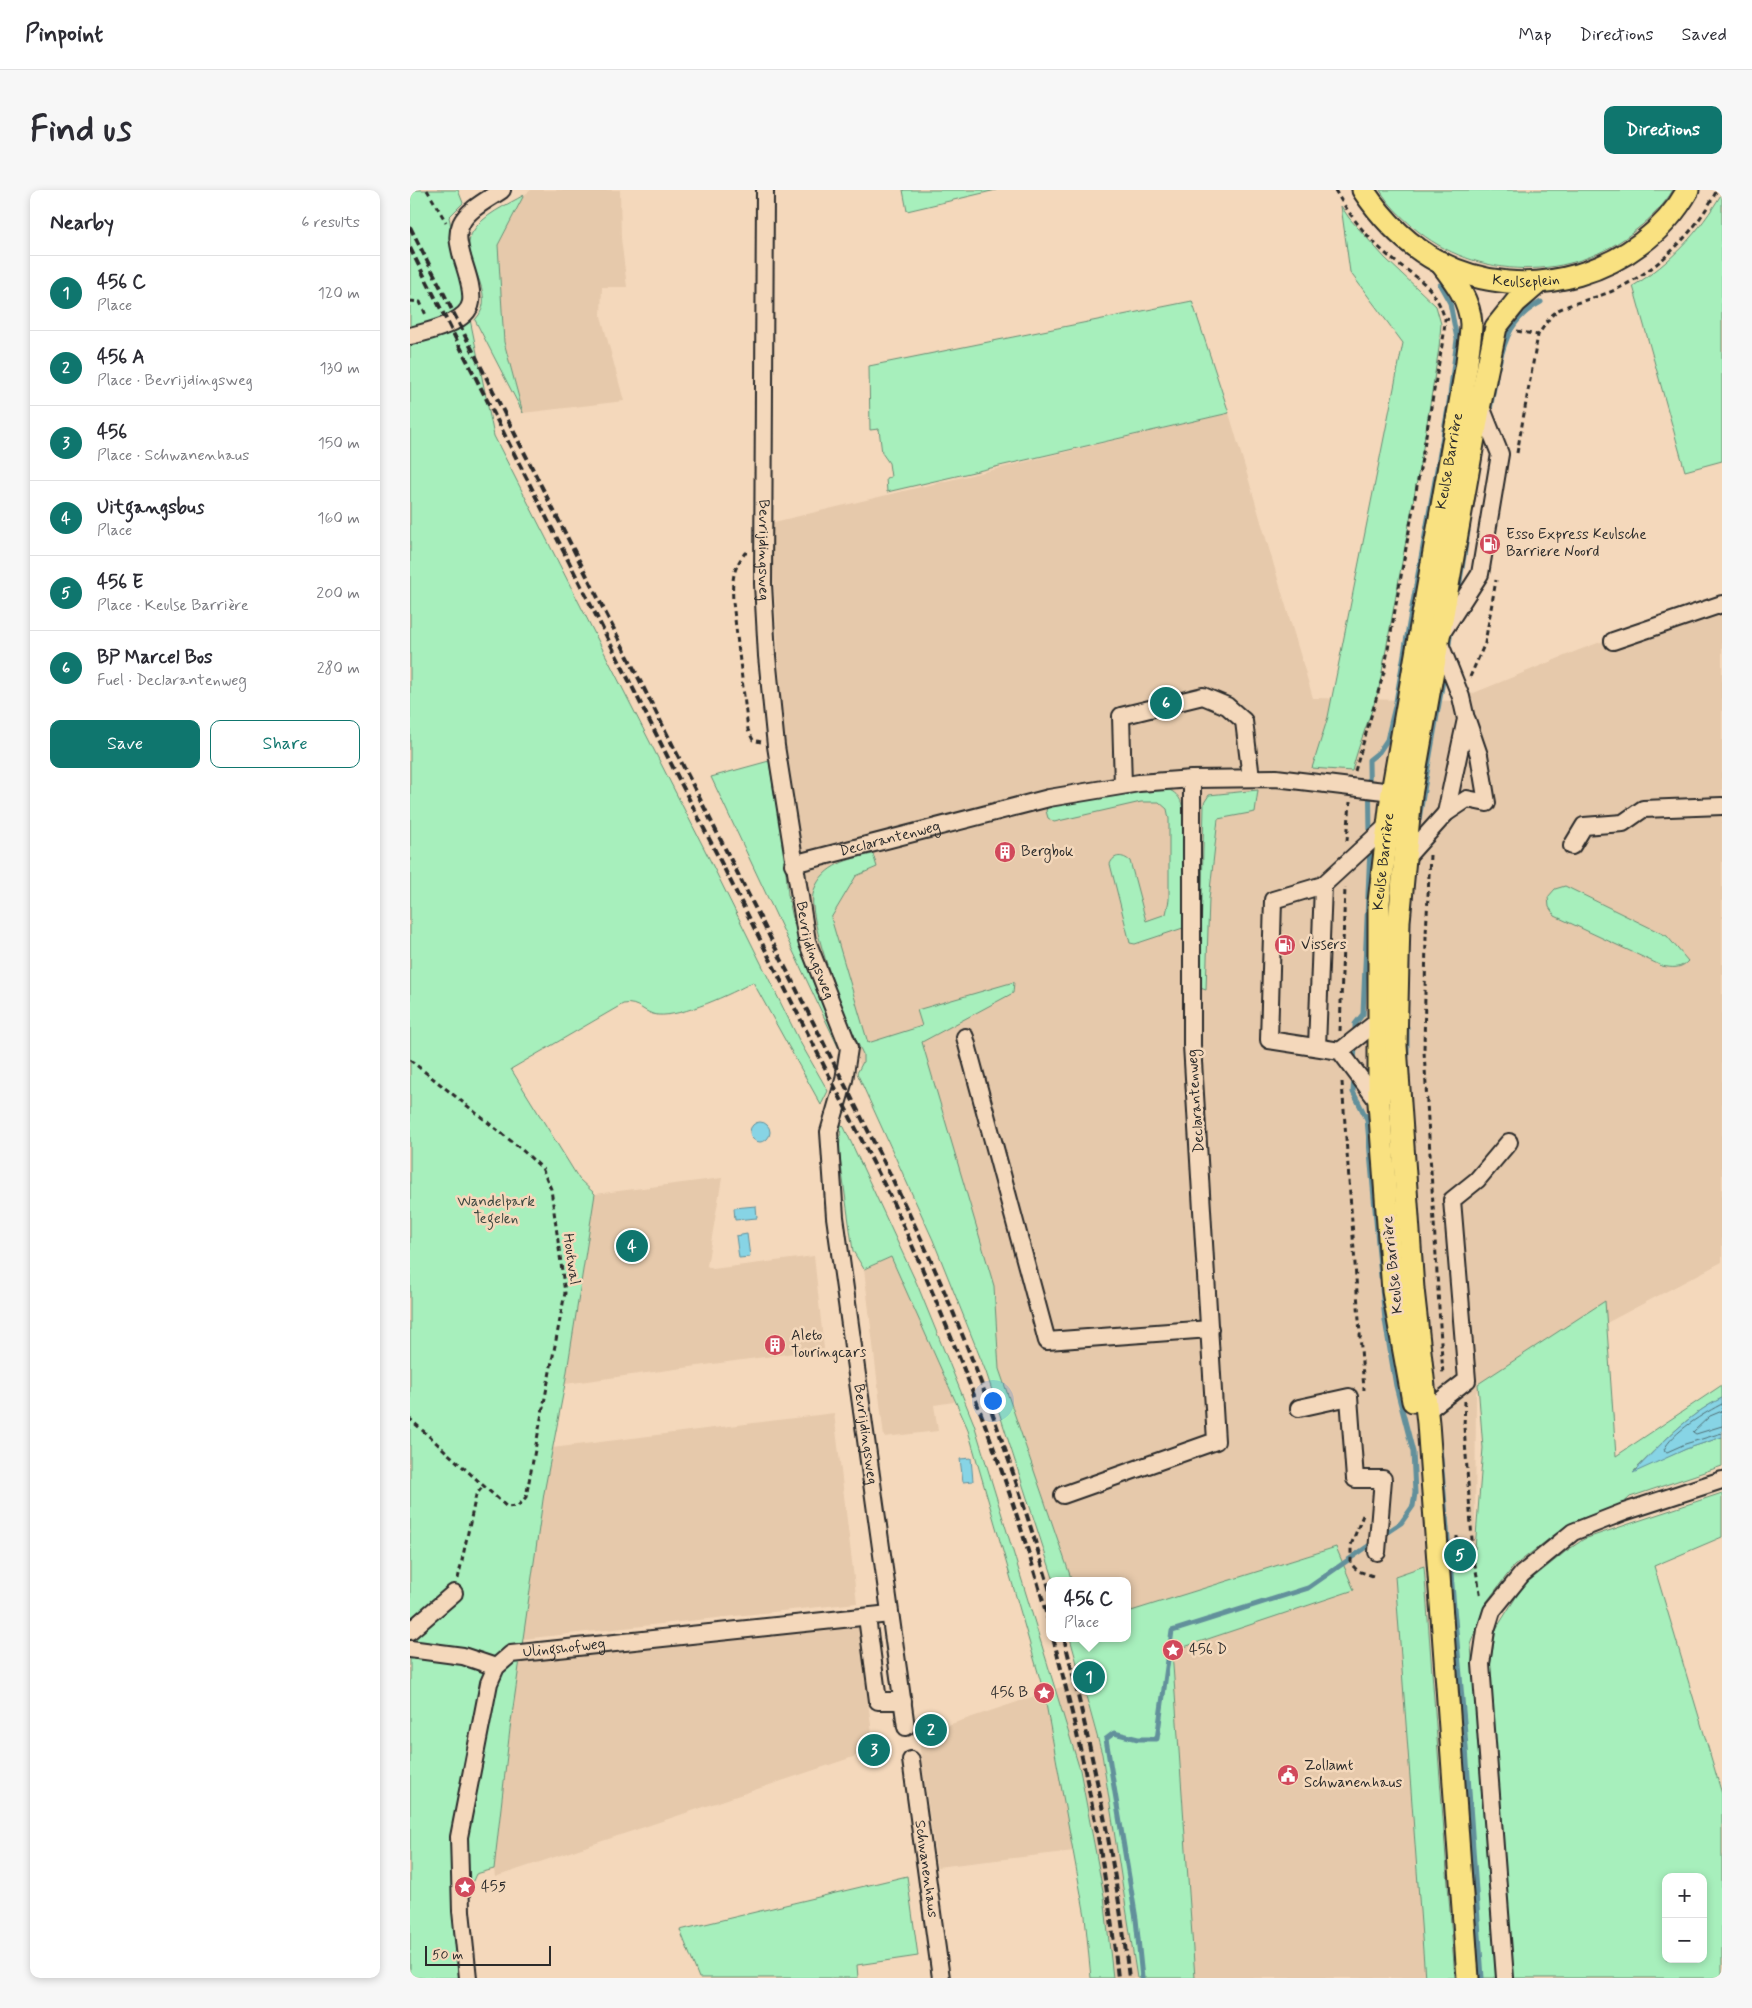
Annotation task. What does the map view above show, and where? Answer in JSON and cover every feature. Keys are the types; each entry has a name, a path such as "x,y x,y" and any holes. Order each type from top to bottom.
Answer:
{"main road":[{"name":"Keulseplein","path":"1363,190 1379,214 1407,241 1440,262 1463,272 1513,283 1538,283 1579,276 1618,259 1652,235 1681,204 1688,190"},
{"name":"Keulse Barrière","path":"1430,1470 1418,1430 1393,1291 1379,1103 1378,1021 1379,902 1387,826 1467,363 1471,323 1467,304 1457,284 1440,262"},
{"name":"Keulse Barrière","path":"1468,1978 1427,1411 1413,1289 1396,1046 1399,921 1411,795 1480,404 1496,327 1516,302 1538,283"}],"street":[{"path":"410,336 434,331 463,315 470,307 470,286 457,236 462,222 475,208 502,190"},
{"name":"Bevrijdingsweg","path":"765,190 764,553 767,656 776,746 793,864 807,941 849,1048 844,1080 829,1132 835,1217 906,1727"},
{"path":"1404,860 1446,813 1468,799 1488,803 1479,755 1466,719 1461,696 1438,639 1480,574 1500,454 1480,404"},
{"path":"1613,641 1722,604"},
{"path":"1123,785 1121,716 1203,696 1227,706 1244,721 1251,778"},
{"path":"1446,813 1466,719"},
{"name":"Declarantenweg","path":"793,864 1049,798 1123,785 1192,779 1276,778 1392,792"},
{"name":"Declarantenweg","path":"1063,1495 1216,1441 1192,1045 1192,779"},
{"path":"1572,846 1584,826 1623,823 1643,809 1722,806"},
{"path":"1379,1103 1340,1051 1269,1040 1273,900 1323,885 1387,826"},
{"path":"1317,1047 1323,885"},
{"path":"1340,1051 1378,1021"},
{"path":"965,1037 1047,1340 1210,1329"},
{"path":"1427,1411 1467,1380 1452,1200 1477,1180 1509,1142"},
{"path":"1299,1408 1349,1398 1355,1479 1383,1479 1378,1552"},
{"path":"1505,1978 1481,1664 1486,1630 1492,1611 1522,1574 1573,1532 1624,1512 1722,1480"},
{"path":"410,1631 454,1593"},
{"name":"Ulingshofweg","path":"496,1667 511,1654 890,1614"},
{"path":"867,1617 878,1701 902,1701"},
{"path":"410,1649 463,1656 496,1667 489,1683 459,1837 461,1910 468,1978"},
{"name":"Schwanenhaus","path":"911,1760 941,1978"}],"path":[{"path":"427,190 442,217 457,236"},
{"path":"410,301 420,302 434,331"},
{"path":"1340,1051 1345,864 1352,787 1356,763 1384,672 1444,334 1445,319"},
{"path":"1516,458 1538,335"},
{"path":"764,553 745,553 736,564 732,581 733,602 748,730 753,740 776,746"},
{"path":"1461,696 1485,643 1497,575"},
{"path":"1432,827 1426,935 1424,1051 1445,1397"},
{"name":"Houtwal","path":"410,1060 522,1149 542,1168 551,1188 565,1293 526,1497 518,1506 507,1506 410,1419"},
{"path":"1342,1080 1364,1391"},
{"path":"1467,1380 1464,1426 1473,1554 1486,1630"},
{"path":"454,1593 476,1495 483,1486"},
{"path":"1365,1509 1351,1545 1351,1564 1358,1571 1373,1576"},
{"path":"1456,1530 1457,1539 1473,1554"}],"shaded area":[{"path":"531,190 620,190 621,238 627,287 602,287 601,316 624,401 523,413 504,342 498,245 524,195"},
{"path":"1229,413 1313,698 1454,701 1579,650 1722,597 1722,1262 1476,1392 1475,1549 1395,1576 1425,1978 1195,1978 1172,1651 1353,1590 1336,1547 1131,1611 1131,1577 1071,1577 999,1369 994,1286 877,1111 814,940 785,761 770,523"},
{"path":"722,1178 707,1266 713,1269 814,1256 824,1349 565,1384 595,1194"},
{"path":"891,1256 954,1399 954,1402 934,1405 938,1431 884,1437 864,1269"},
{"path":"834,1413 857,1603 513,1640 552,1448"},
{"path":"859,1627 874,1750 495,1877 494,1869 518,1663"},
{"path":"1081,1681 1102,1754 1137,1978 1113,1978 1104,1896 1080,1770 1055,1689"},
{"path":"1044,1693 1074,1851 937,1867 918,1735"}],"green space":[{"name":"Wandelpark Tegelen","path":"410,190 458,190 463,203 449,217 494,436 708,856 800,1042 828,1091 821,1105 753,982 706,1004 668,1015 653,1014 633,1004 623,1004 511,1069 579,1179 595,1194 565,1384 544,1493 510,1729 494,1869 476,1874 462,1905 468,1978 410,1978"},
{"path":"903,190 996,190 907,211"},
{"path":"1380,190 1673,190 1647,220 1611,247 1583,259 1554,266 1524,268 1494,266 1465,258 1438,245 1404,219"},
{"path":"1722,193 1722,461 1685,471 1633,286 1660,267 1684,245"},
{"path":"524,195 498,245 504,342 523,413 475,320 482,310 483,299 482,287 473,265 469,243 472,233 482,221 495,211"},
{"path":"1341,206 1349,218 1385,258 1436,306 1441,324 1423,448 1379,688 1352,771 1312,768 1328,717 1403,343 1350,272"},
{"path":"1192,301 1229,413 887,492 886,478 891,477 889,463 882,453 879,429 870,430 869,366"},
{"path":"769,761 784,850 788,895 794,923 840,1041 840,1051 711,777"},
{"path":"1161,785 1180,799 1184,814 1186,927 1135,944 1130,943 1110,864 1114,858 1119,856 1130,861 1146,921 1166,914 1169,900 1169,819 1167,809 1159,802 1141,802 1054,822 1048,818 1046,811 1049,802"},
{"path":"1258,790 1255,812 1218,819 1209,899 1206,990 1200,988 1204,803 1209,795"},
{"path":"873,854 877,867 856,876 831,918 868,1043 922,1026 917,1010 1014,982 1013,993 922,1042 994,1286 999,1369 1071,1577 1053,1577 986,1372 933,1240 857,1073 863,1062 863,1054 829,972 815,923 813,903 814,890 824,874 838,864"},
{"path":"1565,886 1667,936 1688,961 1676,967 1662,966 1555,916 1549,907 1548,897 1555,889"},
{"path":"841,1124 917,1284 974,1424 1080,1770 1104,1896 1113,1978 1091,1978 1085,1916 1044,1693 967,1427 891,1257 864,1269 853,1251 839,1151"},
{"path":"1605,1301 1616,1456 1722,1385 1722,1398 1686,1421 1634,1471 1686,1449 1722,1437 1722,1466 1630,1497 1616,1510 1554,1535 1514,1566 1485,1604 1471,1645 1496,1978 1478,1978 1447,1557 1475,1549 1483,1448 1478,1384"},
{"path":"1722,1493 1722,1537 1654,1566 1722,1794 1722,1978 1512,1978 1489,1672 1496,1629 1523,1586 1584,1539"},
{"path":"1336,1547 1354,1590 1172,1651 1195,1978 1137,1978 1102,1754 1071,1642 1131,1642 1131,1611"},
{"path":"1424,1566 1455,1978 1425,1978 1395,1576"},
{"path":"907,1876 918,1956 857,1965 858,1978 699,1978 680,1930"}],"water":[{"path":"760,1122 767,1125 770,1132 767,1139 760,1142 753,1139 750,1132 753,1125"},
{"path":"756,1206 757,1218 735,1220 734,1208"},
{"path":"747,1234 750,1257 739,1258 736,1236"},
{"path":"1722,1398 1722,1437 1686,1449 1633,1473 1664,1441 1686,1422"},
{"path":"971,1458 973,1481 963,1482 960,1459"}],"waterway":[{"path":"1370,836 1369,760 1379,752 1387,740 1396,702 1449,403 1457,339 1450,303 1440,285"},
{"path":"1498,368 1511,329 1523,314 1541,302"},
{"path":"1489,415 1496,377"},
{"path":"1457,599 1468,531"},
{"path":"1448,651 1451,630"},
{"path":"1419,819 1445,669"},
{"path":"1355,1034 1355,1024 1363,1014 1370,847"},
{"path":"1407,1027 1407,1056"},
{"path":"1354,1064 1355,1045"},
{"path":"1354,1077 1353,1092 1367,1119 1381,1277"},
{"path":"1382,1288 1385,1320 1396,1386 1413,1452 1415,1493 1413,1506 1401,1523 1383,1535"},
{"path":"1440,1448 1465,1733 1482,1978"},
{"path":"1142,1978 1136,1919 1106,1739 1114,1733 1138,1739 1157,1739 1172,1631 1308,1588 1374,1542"}],"railway":[{"path":"410,227 919,1234 952,1309 983,1389 1012,1469 1046,1578"},
{"path":"410,248 889,1194 958,1353 1017,1516 1046,1613"},
{"path":"1054,1642 1084,1764 1107,1892 1118,1978"},
{"path":"1065,1642 1102,1807 1124,1935 1129,1978"}],"place":[{"name":"Esso Express Keulsche Barriere Noord","path":"1490,544"},
{"name":"BP Marcel Bos","path":"1166,703"},
{"name":"Bergbok","path":"1005,852"},
{"name":"Vissers","path":"1285,945"},
{"name":"Uitgangsbus","path":"632,1246"},
{"name":"Aleto Touringcars","path":"775,1345"},
{"name":"456 E","path":"1460,1555"},
{"name":"456 D","path":"1173,1650"},
{"name":"456 C","path":"1089,1677"},
{"name":"456 B","path":"1044,1693"},
{"name":"456 A","path":"931,1730"},
{"name":"456","path":"874,1750"},
{"name":"Zollamt Schwanenhaus","path":"1288,1775"},
{"name":"455","path":"465,1887"}]}
